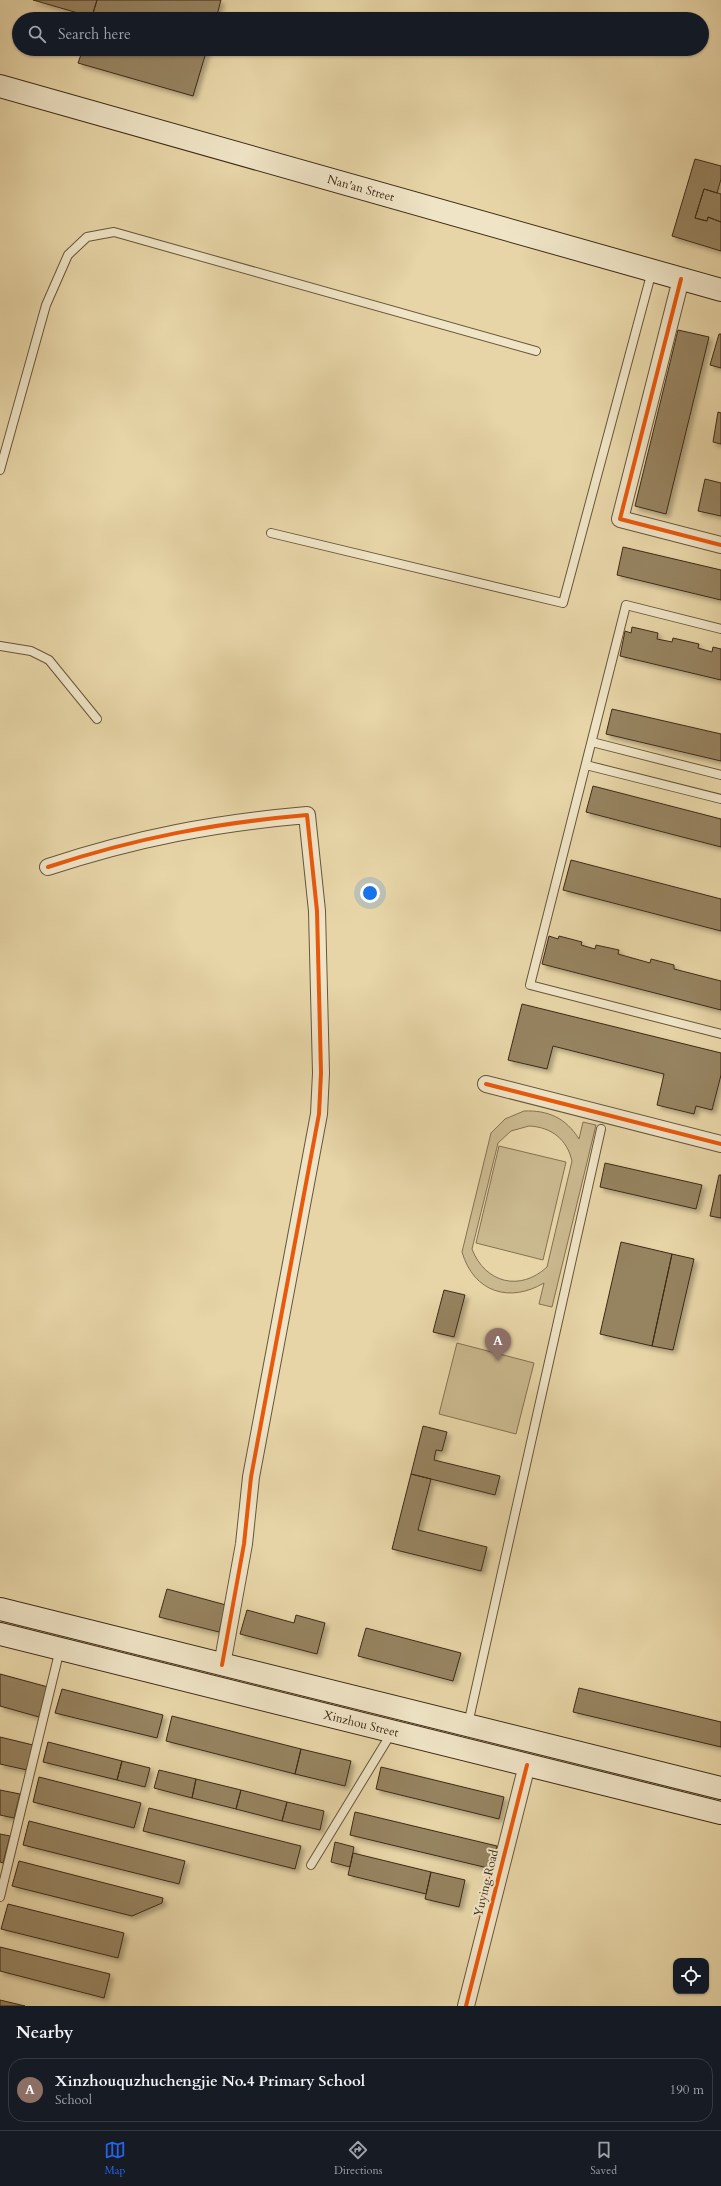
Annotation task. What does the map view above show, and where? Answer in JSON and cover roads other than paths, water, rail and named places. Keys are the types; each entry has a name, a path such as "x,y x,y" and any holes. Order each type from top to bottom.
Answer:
{"main road":[{"name":"Nan'an Street","path":"0,86 721,290"},
{"name":"Xinzhou Street","path":"0,1610 721,1788"},
{"name":"Xinzhou Street","path":"0,1634 721,1813"}],"street":[{"path":"681,279 620,519 721,545"},
{"path":"48,867 100,850 170,833 228,823 307,815 317,911 321,1073 319,1114 251,1477 244,1544 222,1665"},
{"path":"486,1084 721,1144"},
{"name":"Yuying Road","path":"466,2006 527,1765"}],"lane":[{"path":"0,470 46,305 68,255 80,242 96,234 114,232 536,351"},
{"path":"271,533 563,603 652,270"},
{"path":"721,629 626,605 530,985 721,1034"},
{"path":"0,646 32,650 49,660 97,719"},
{"path":"592,742 721,774"},
{"path":"586,765 721,799"},
{"path":"468,1725 601,1129"},
{"path":"0,1897 3,1871 60,1649"},
{"path":"310,1865 392,1731"}],"place":[{"name":"Xinzhouquzhuchengjie No.4 Primary School","path":"498,1361"}]}
